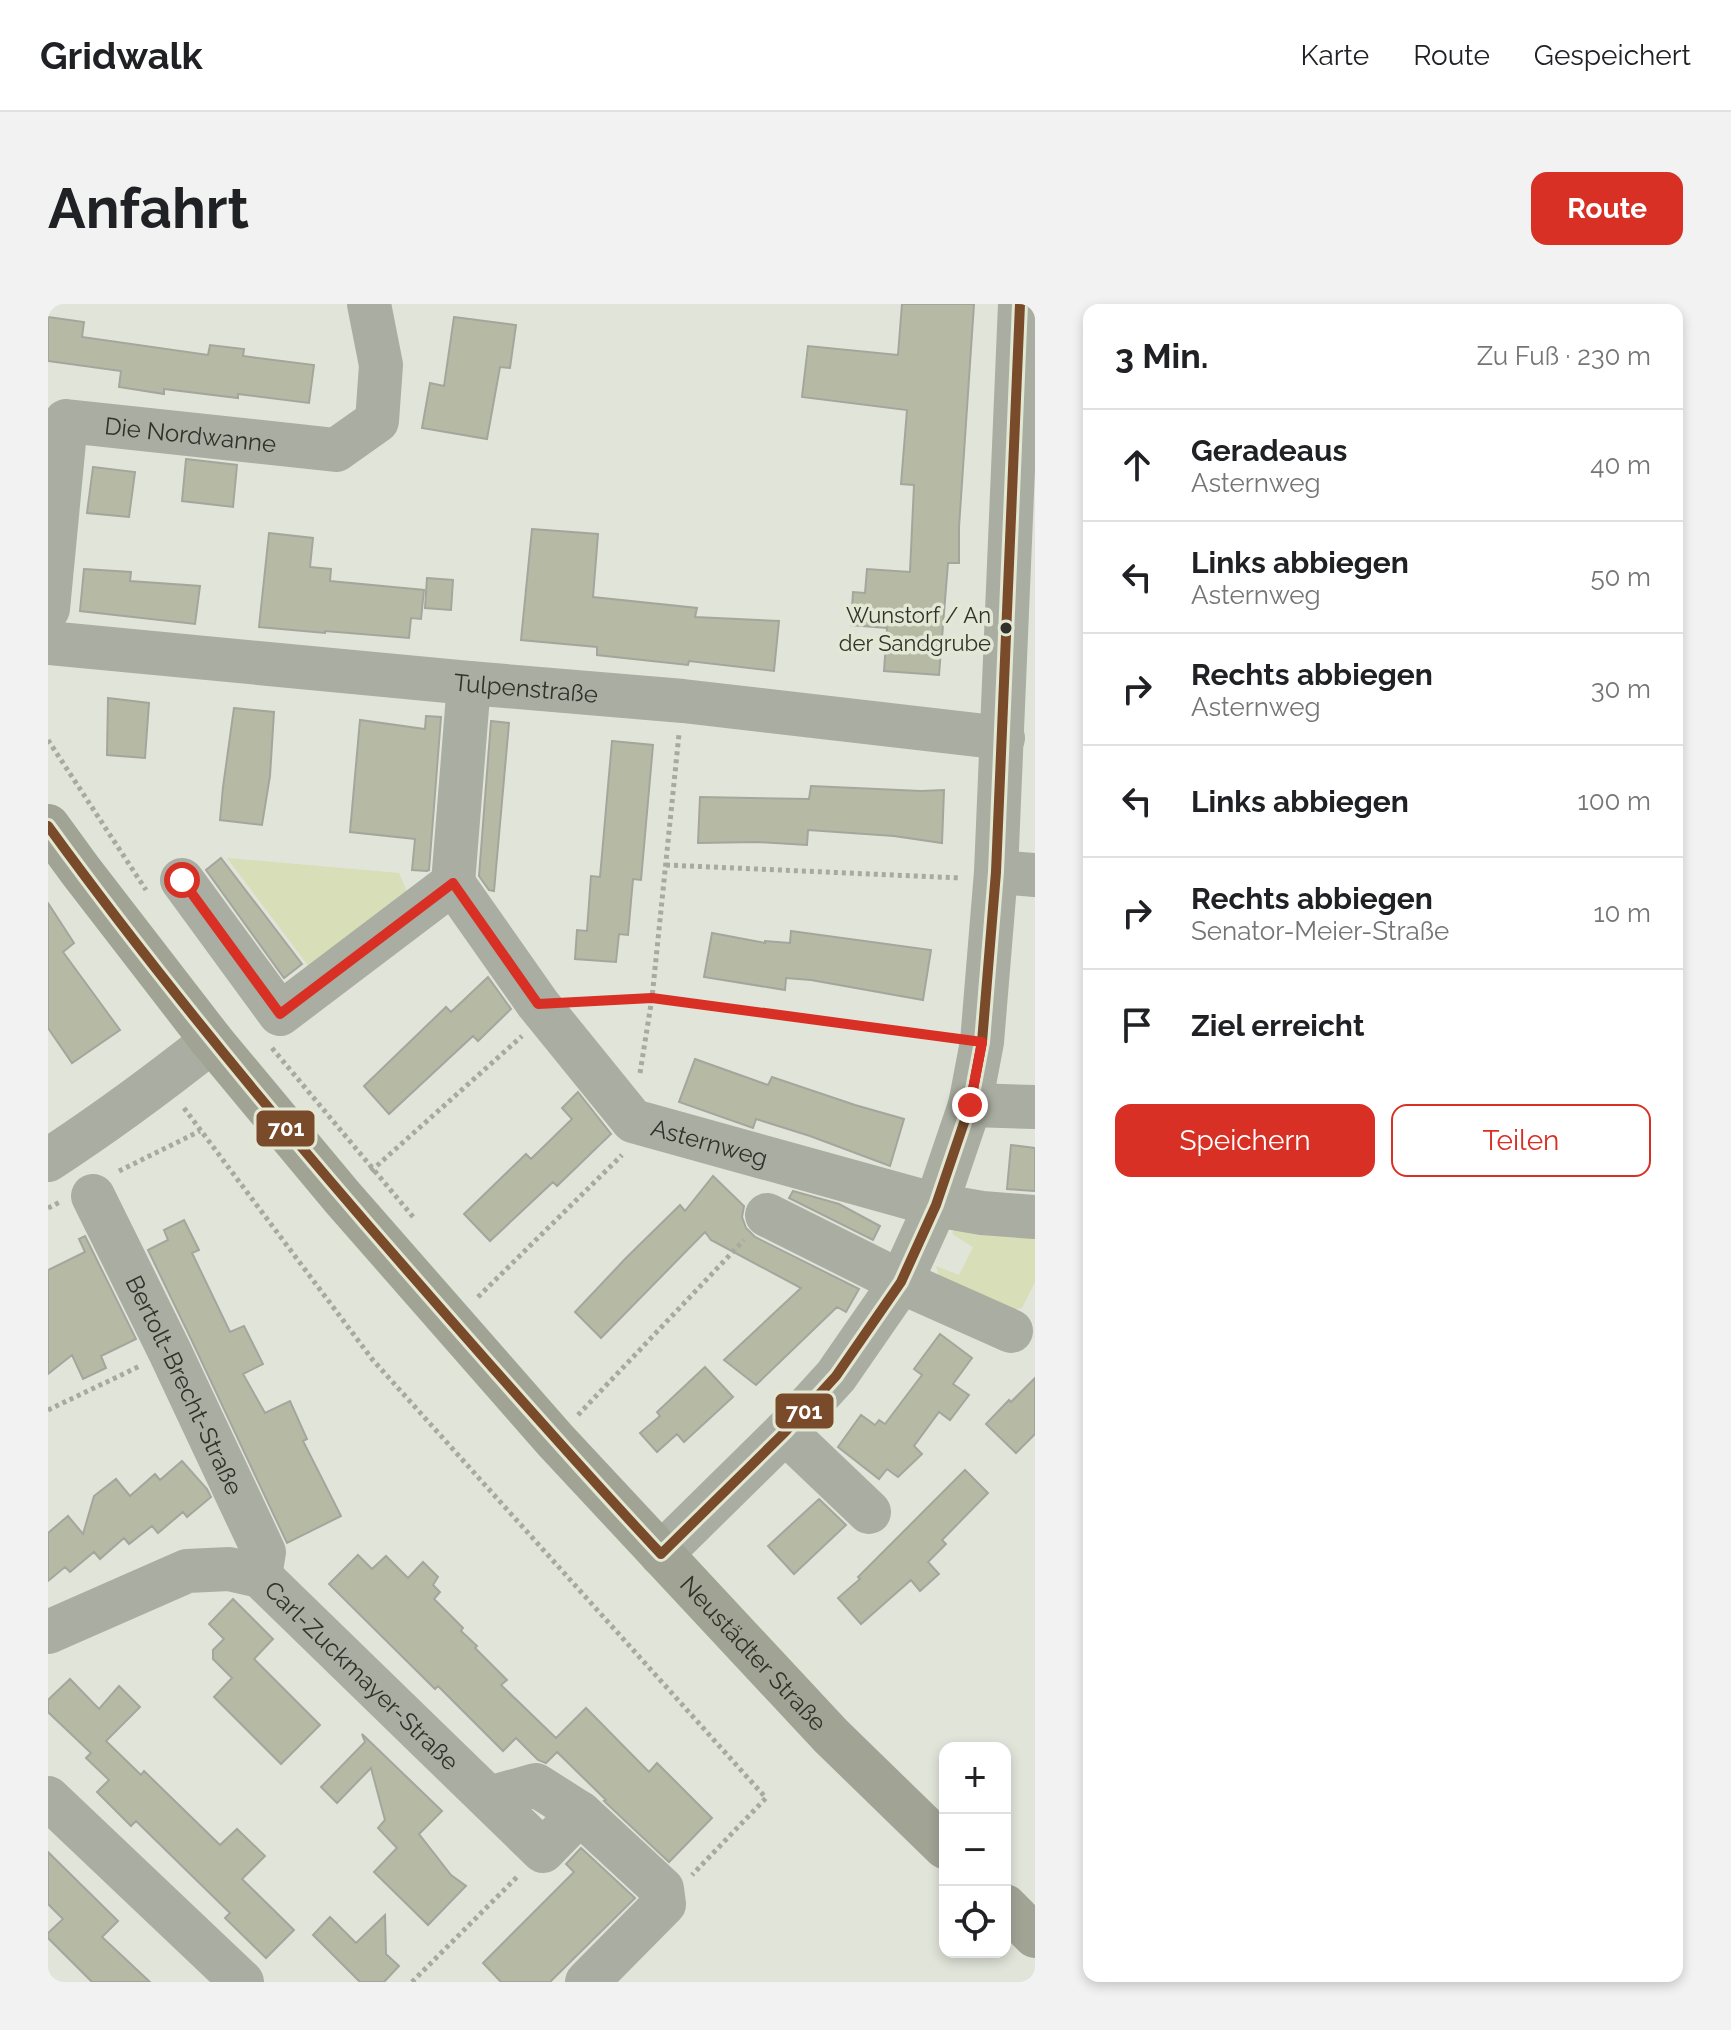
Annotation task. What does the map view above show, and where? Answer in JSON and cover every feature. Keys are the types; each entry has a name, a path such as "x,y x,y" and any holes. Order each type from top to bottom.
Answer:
{"main road":[{"name":"Neustädter Straße","path":"48,826 212,1041 357,1183 468,1301 555,1440 831,1736 939,1841"},
{"path":"1011,1912 1035,1936"}],"street":[{"name":"Die Nordwanne","path":"48,609 66,421 336,450 377,421 381,365 369,304"},
{"path":"661,1554 785,1432 836,1376 901,1282 936,1205 970,1105 1009,876 1003,738 1020,304"},
{"name":"Tulpenstraße","path":"48,643 683,701 1003,738"},
{"path":"167,889 280,1014 453,883 469,683"},
{"name":"Asternweg","path":"453,883 542,1009 642,1124 936,1205 982,1213 1035,1217"},
{"path":"48,1160 212,1041"},
{"path":"970,1105 1035,1107"},
{"name":"Bertolt-Brecht-Straße","path":"90,1190 264,1552 260,1576"},
{"path":"767,1215 901,1282 1011,1331"},
{"path":"785,1432 869,1512"},
{"name":"Carl-Zuckmayer-Straße","path":"48,1632 187,1571 229,1569 260,1576 543,1851"},
{"path":"489,1798 536,1785 580,1813 662,1889 664,1904 587,1982"},
{"path":"48,1798 242,1982"},
{"path":"543,1851 580,1813"}],"path":[{"path":"468,1301 642,1124 683,701"},
{"path":"48,740 167,889"},
{"path":"666,865 1009,876"},
{"path":"357,1183 542,1009 652,998 982,1042"},
{"path":"262,1036 357,1183 421,1227"},
{"path":"48,1208 90,1190 200,1131 372,1359 766,1798 664,1904"},
{"path":"555,1440 767,1215"},
{"path":"48,1410 170,1352"},
{"path":"412,1982 543,1851"}],"green space":[{"path":"227,858 399,873 410,899 313,972"},
{"path":"960,1217 1035,1224 1035,1282 1022,1308 1006,1311 940,1280 936,1266 959,1275 973,1247 952,1234"}],"building":[{"path":"902,304 974,304 959,563 948,563 939,675 884,671 887,628 851,625 853,592 865,593 867,569 910,572 914,485 901,484 907,410 802,397 808,346 898,355"},
{"path":"48,317 84,322 82,337 208,355 210,345 244,349 243,356 314,365 309,403 164,389 164,394 119,387 121,371 48,361"},
{"path":"454,317 516,325 510,368 500,367 487,439 422,428 430,383 444,386"},
{"path":"186,459 237,465 233,507 182,501"},
{"path":"93,467 135,472 129,517 87,513"},
{"path":"532,529 598,534 593,597 697,608 695,617 779,621 774,671 597,655 597,647 521,640"},
{"path":"269,533 313,538 310,567 331,569 330,581 424,590 421,619 411,618 409,638 259,627"},
{"path":"84,569 131,572 130,581 200,586 195,624 80,611"},
{"path":"427,578 453,580 451,610 425,608"},
{"path":"108,698 149,703 145,758 107,755"},
{"path":"234,708 274,712 270,776 262,825 220,820"},
{"path":"426,716 441,717 427,871 412,870 415,839 350,832 360,720 425,729"},
{"path":"491,721 509,723 494,891 489,890 479,876"},
{"path":"612,741 653,745 641,880 633,879 628,935 619,934 616,962 575,959 577,930 587,931 591,876 600,877"},
{"path":"811,786 944,790 942,843 808,830 807,845 698,843 700,797 809,799"},
{"path":"221,858 302,964 284,978 206,870"},
{"path":"48,903 74,943 63,952 120,1030 72,1063 48,1028"},
{"path":"791,931 931,950 923,1000 811,980 786,978 785,990 704,977 712,933 765,943 790,943"},
{"path":"488,977 511,1009 478,1041 473,1036 389,1114 364,1086 446,1007 451,1012"},
{"path":"695,1059 768,1085 772,1077 904,1119 890,1166 756,1119 753,1128 679,1102"},
{"path":"578,1092 611,1134 557,1186 553,1182 490,1241 464,1214 526,1154 531,1159 572,1119 562,1108"},
{"path":"1011,1145 1035,1148 1035,1191 1007,1189"},
{"path":"713,1176 744,1206 742,1217 746,1228 755,1237 859,1289 846,1312 837,1307 756,1385 724,1360 801,1288 711,1240 705,1232 601,1338 575,1312 680,1205 685,1211"},
{"path":"793,1191 839,1204 880,1226 873,1240 789,1198"},
{"path":"184,1220 199,1250 192,1253 230,1332 244,1326 263,1364 243,1374 265,1413 290,1401 307,1439 303,1441 341,1516 287,1543 148,1250 168,1240 164,1230"},
{"path":"85,1236 136,1339 101,1356 106,1368 83,1379 72,1355 48,1374 48,1270 85,1252 79,1239"},
{"path":"940,1334 972,1358 953,1384 969,1395 950,1420 939,1412 914,1446 922,1454 898,1477 887,1469 879,1479 838,1447 861,1415 875,1425 879,1420 885,1424 922,1375 914,1369"},
{"path":"705,1367 733,1397 684,1442 677,1434 657,1452 640,1433 660,1416 657,1412"},
{"path":"1035,1378 1035,1434 1016,1453 986,1424"},
{"path":"182,1461 211,1497 187,1517 183,1512 158,1533 152,1526 129,1544 124,1538 100,1559 94,1552 70,1572 65,1567 48,1581 48,1533 68,1516 83,1534 94,1496 116,1479 130,1496 155,1474 160,1480"},
{"path":"965,1470 988,1493 942,1540 946,1544 928,1562 939,1574 920,1591 911,1580 861,1624 838,1598"},
{"path":"819,1499 846,1525 794,1574 768,1546"},
{"path":"358,1555 372,1569 386,1556 408,1578 423,1562 438,1577 433,1585 440,1592 434,1599 507,1680 501,1685 556,1738 586,1708 649,1772 657,1763 712,1818 669,1862 557,1752 546,1763 538,1760 516,1738 503,1751 329,1584"},
{"path":"233,1599 273,1639 254,1659 320,1725 281,1764 214,1697 232,1678 213,1659 213,1650 224,1639 209,1624"},
{"path":"70,1679 99,1709 119,1686 140,1707 106,1741 141,1775 144,1771 220,1845 237,1829 265,1856 242,1879 294,1930 266,1958 225,1918 230,1913 136,1821 131,1826 97,1792 109,1780 86,1758 91,1753 48,1712 48,1700"},
{"path":"362,1734 442,1811 419,1834 451,1875 466,1886 428,1925 374,1872 397,1848 378,1828 385,1820 371,1768 337,1803 321,1787 365,1742"},
{"path":"581,1848 635,1898 550,1982 501,1982 483,1963 574,1872 566,1864"},
{"path":"48,1852 118,1921 102,1937 150,1982 92,1982 48,1938 48,1933 63,1919 48,1904"},
{"path":"385,1915 386,1954 399,1966 384,1982 360,1982 313,1935 330,1917 356,1943"}],"transit line":[{"name":"701","path":"48,826 180,1000 319,1168 661,1554 785,1432 836,1376 901,1282 936,1205 970,1105 982,1042 996,872 1020,304"}],"place":[{"name":"Wunstorf / An der Sandgrube","path":"1006,628"}],"route":[{"path":"182,880 280,1014 453,883 538,1004 652,998 982,1042 970,1105"}]}
